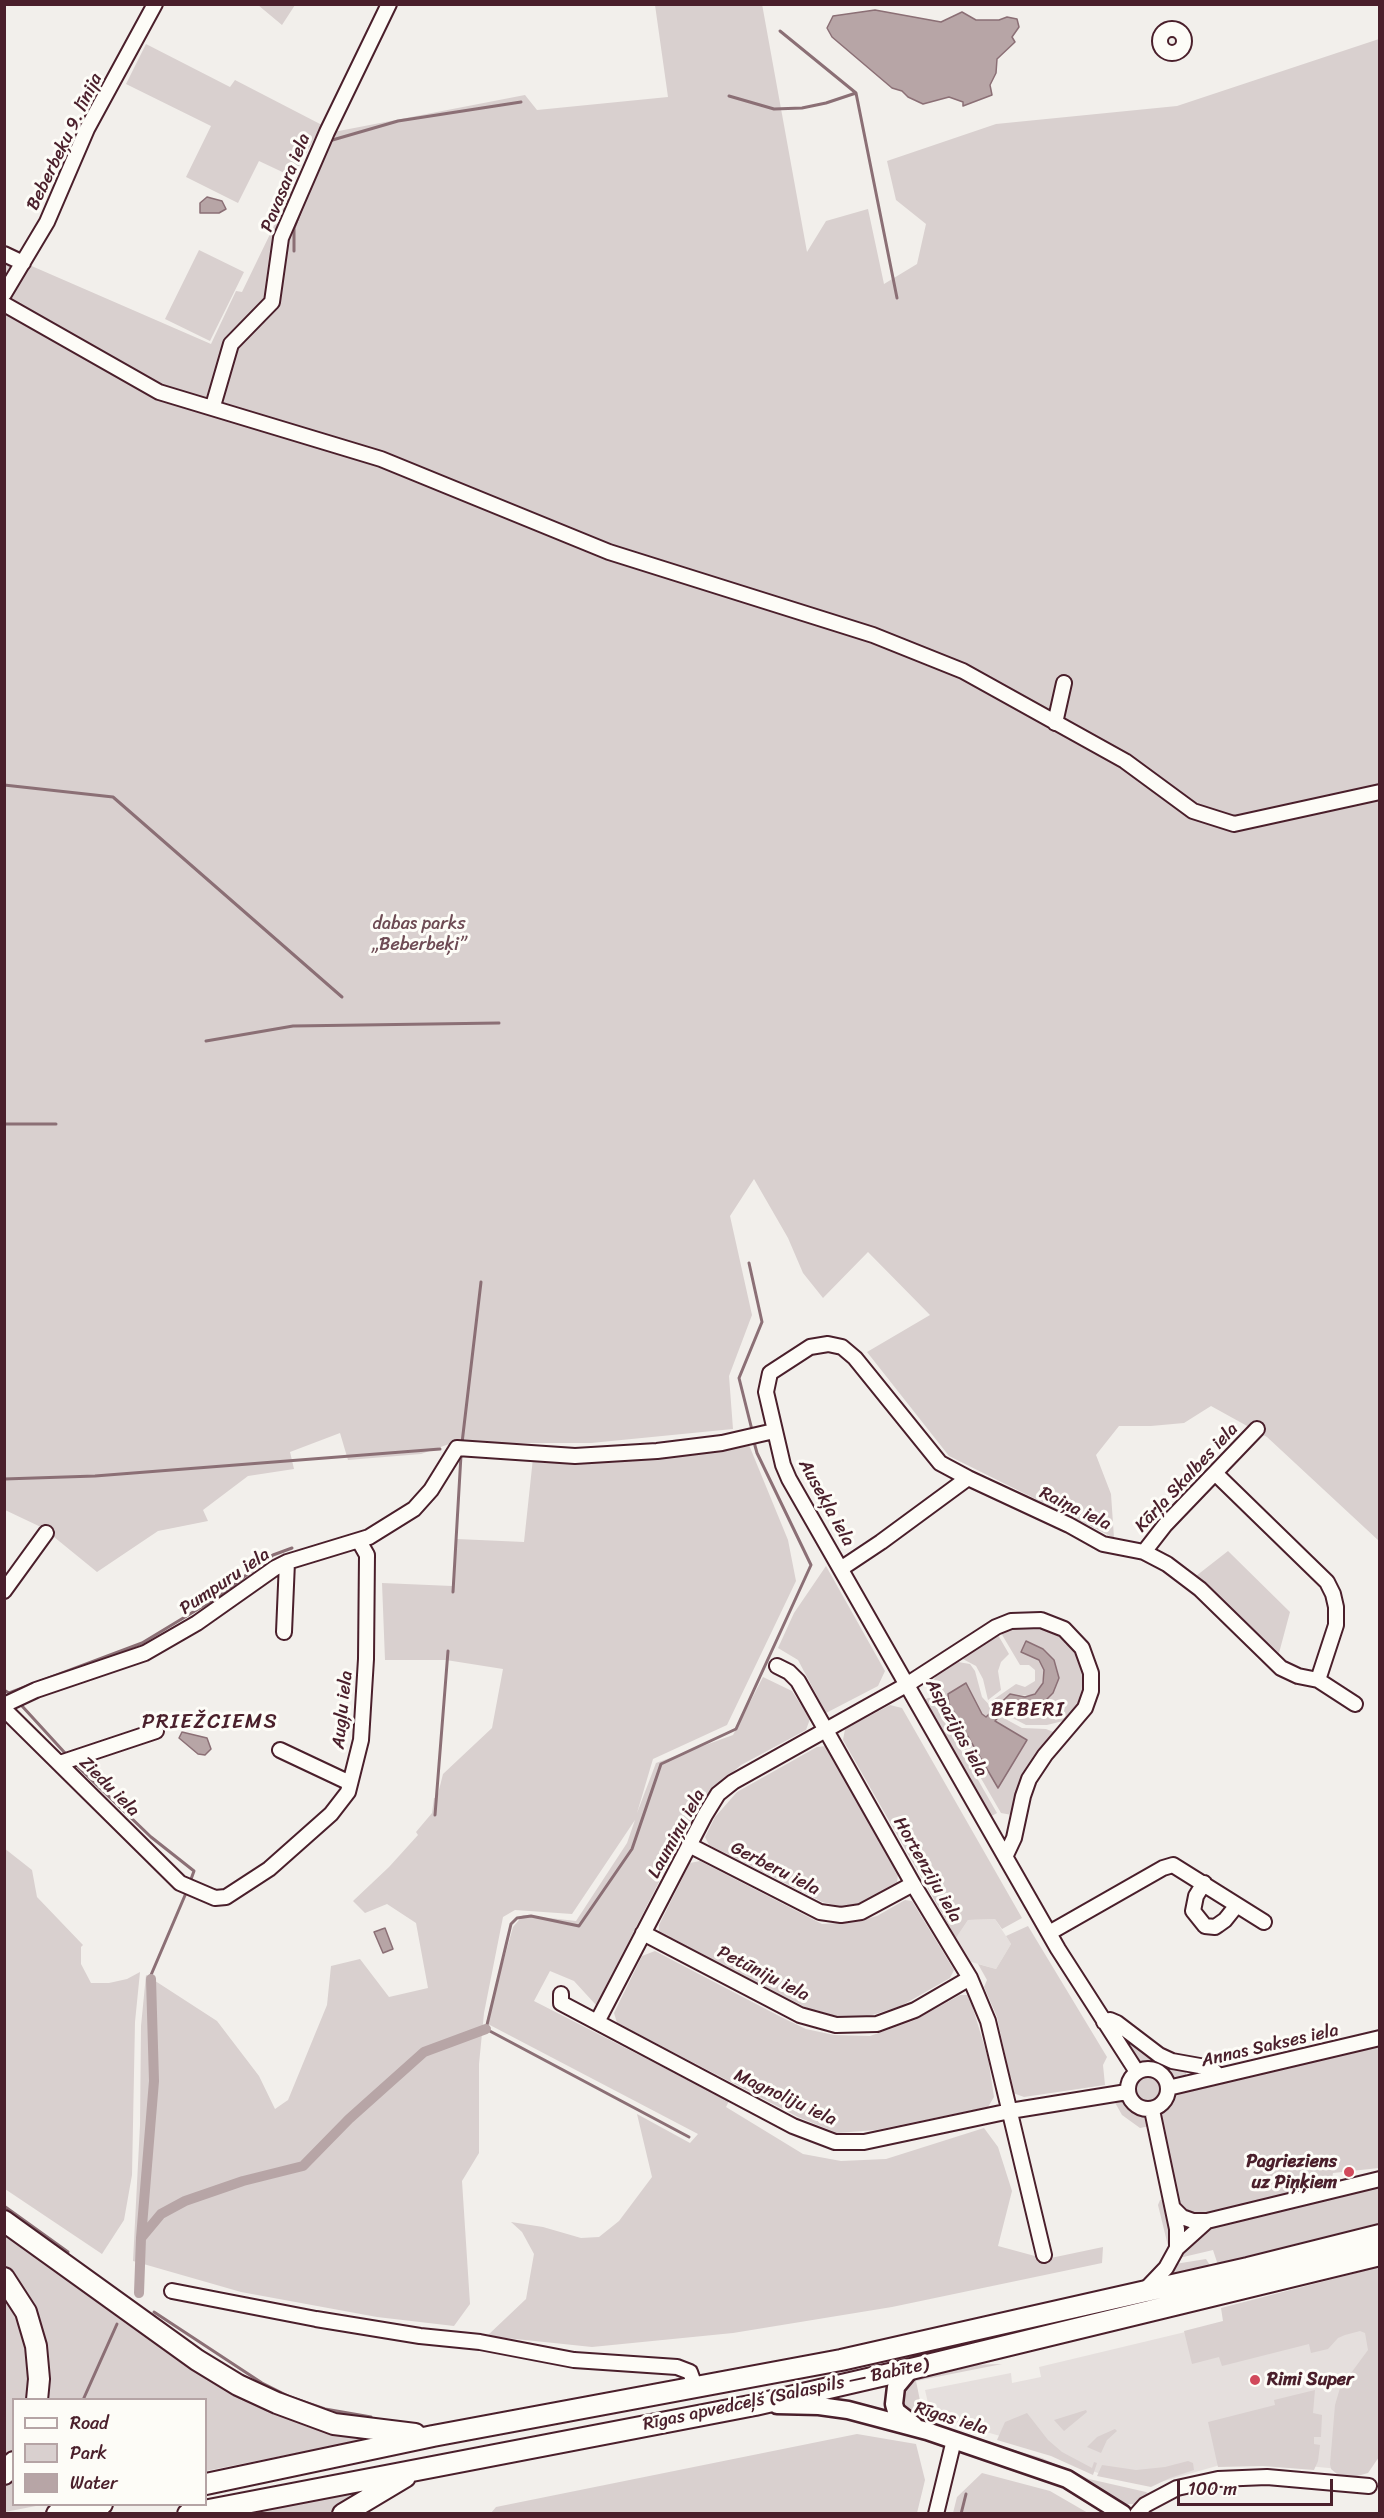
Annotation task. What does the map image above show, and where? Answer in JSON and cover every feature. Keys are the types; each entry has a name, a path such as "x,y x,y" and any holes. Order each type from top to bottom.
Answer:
{"highway":[{"path":"4,2221 197,2360 238,2385 277,2403 334,2424 433,2436"},
{"name":"Rīgas apvedceļš (Salaspils — Babīte)","path":"207,2484 433,2436 841,2360 1380,2235"},
{"name":"Rīgas apvedceļš (Salaspils — Babīte)","path":"188,2514 755,2405 1380,2255"},
{"path":"4,2278 26,2312 36,2346 39,2379 37,2398"},
{"path":"343,2514 421,2468"},
{"path":"57,2514 97,2506"}],"main road":[{"path":"911,2369 898,2383 894,2404 902,2416 920,2429"},
{"name":"Rīgas iela","path":"755,2405 819,2406 848,2410 920,2429 1067,2479 1123,2514"}],"street":[{"name":"Beberbeķu 9. līnija","path":"4,294 47,222 87,129 155,4"},
{"name":"Pavasara iela","path":"213,406 231,344 272,302 281,238 327,132 389,4"},
{"path":"4,254 23,263"},
{"path":"4,304 159,392 213,406 381,459 609,552 873,635 963,671 1125,761 1193,812 1234,824 1380,792"},
{"path":"1055,723 1064,684"},
{"name":"Ausekļa iela","path":"908,1684 789,1479 774,1431 766,1392 770,1373 810,1347 828,1344 842,1347 855,1358 940,1463 968,1478"},
{"name":"Kārļa Skalbes iela","path":"1144,1552 1165,1525 1257,1429"},
{"name":"Pumpuru iela","path":"4,1707 36,1690 120,1663 163,1644 275,1568 287,1562 360,1541 401,1518 414,1509 431,1490 457,1448 575,1456 634,1453 722,1443 774,1431"},
{"path":"1215,1473 1327,1582 1333,1594 1336,1625 1318,1680"},
{"path":"842,1568 968,1478"},
{"name":"Raiņa iela","path":"968,1478 1069,1525 1103,1544 1144,1552 1167,1564 1200,1589 1281,1668 1298,1676 1318,1680 1355,1704"},
{"path":"4,1591 46,1533"},
{"name":"Augļu iela","path":"190,1889 215,1898 226,1897 237,1891 269,1869 331,1814 348,1792 361,1740 368,1618 367,1555 360,1541"},
{"path":"284,1632 287,1562"},
{"name":"Aspazijas iela","path":"1006,1855 1014,1838 1029,1779 1044,1755 1085,1708 1091,1691 1091,1673 1082,1648 1074,1637 1054,1624 1030,1619 1011,1620 996,1627 908,1684 1049,1933 1137,2072"},
{"name":"Hortenziju iela","path":"777,1666 789,1672 798,1681 913,1884 970,1978 988,2020 1044,2255"},
{"name":"Laumiņu iela","path":"597,2022 718,1794 733,1782 908,1684"},
{"name":"Ziedu iela","path":"4,1707 180,1883 190,1889"},
{"path":"60,1763 156,1731"},
{"path":"280,1750 350,1783"},
{"name":"Gerberu iela","path":"689,1845 820,1912 841,1915 861,1912 913,1884"},
{"path":"1049,1933 1163,1868 1173,1865 1264,1922"},
{"path":"1204,1883 1196,1896 1193,1911 1205,1926 1215,1927 1226,1920 1237,1905"},
{"name":"Petūniju iela","path":"643,1933 800,2015 836,2025 877,2024 915,2010 970,1978"},
{"name":"Magnoliju iela","path":"561,1994 561,2003 793,2126 835,2142 864,2142 1010,2111 1127,2092"},
{"path":"1104,2022 1110,2020 1117,2023 1159,2055 1172,2061 1211,2068 1219,2076"},
{"name":"Annas Sakses iela","path":"1168,2088 1380,2038"},
{"path":"1153,2069 1166,2080 1168,2088 1164,2102 1152,2110 1136,2106 1127,2092 1131,2077 1137,2072 1153,2069"},
{"path":"1152,2110 1177,2229 1177,2248"},
{"path":"1173,2208 1182,2217 1193,2222 1207,2221 1380,2179"},
{"path":"1144,2291 1166,2268 1177,2248 1207,2221"},
{"path":"172,2291 316,2319 420,2336 480,2342 574,2360 676,2367 690,2372 695,2386"},
{"path":"936,2514 954,2440"},
{"path":"1137,2514 1150,2502 1177,2488 1218,2479 1267,2477 1369,2486"}],"shaded area":[{"path":"995,1919 1011,1944 996,1969 968,1961 956,1938 968,1920"},
{"path":"1365,2289 1379,2346 1339,2469 1266,2462 1220,2465 1150,2485 1104,2475 1078,2466 1045,2449 931,2416 925,2390 1011,2373 1012,2383 1041,2377 1039,2367"}],"green space":[{"name":"dabas parks „Beberbeķi”","path":"762,4 807,252 826,221 868,209 884,284 917,264 926,224 896,200 887,161 996,124 1177,106 1379,39 1379,1541 1267,1437 1211,1406 1184,1423 1119,1426 1096,1455 1111,1494 1114,1538 949,1456 867,1352 930,1315 868,1252 823,1298 803,1273 788,1238 754,1179 730,1216 752,1315 729,1376 733,1429 591,1443 452,1443 421,1454 348,1460 340,1433 290,1452 294,1469 248,1476 203,1510 208,1521 158,1531 97,1572 43,1528 5,1510 4,254 211,344 236,291 242,292 318,135 525,95 537,110 668,97 655,5"},
{"path":"258,5 295,5 282,25"},
{"path":"146,44 230,87 235,80 322,125 293,177 259,161 238,203 186,177 211,126 126,84"},
{"path":"199,250 244,272 210,341 165,319"},
{"path":"749,1445 788,1540 796,1581 727,1725 653,1759 637,1813 656,1763 733,1735 763,1677 792,1691 810,1719 806,1730 741,1765 720,1783 697,1808 596,2005 574,1981 550,1971 534,2001 729,2101 726,2107 803,2154 841,2161 886,2159 984,2128 998,2147 1012,2191 998,2246 1046,2259 1103,2247 1102,2263 892,2307 733,2333 592,2347 487,2336 526,2299 534,2254 522,2232 511,2222 543,2227 581,2238 599,2237 619,2221 652,2177 637,2114 690,2143 698,2134 486,2023 513,1927 523,1915 576,1921 627,1843 635,1820 572,1914 515,1910 503,1917 484,2013 479,2064 479,2153 462,2181 470,2304 454,2326 377,2317 241,2292 133,2261 140,2125 141,2026 146,1975 217,2021 259,2076 275,2109 288,2100 327,2005 331,1966 360,1959 389,1997 428,1988 416,1923 387,1904 365,1913 353,1901 418,1835 416,1832 432,1813 434,1798 437,1798 443,1774 492,1728 503,1669 446,1660 385,1660 382,1583 452,1586 457,1539 524,1542 533,1458 658,1457"},
{"path":"1228,1551 1290,1612 1279,1653 1196,1576"},
{"path":"826,1566 885,1671 878,1686 826,1713 798,1660 778,1648 794,1613"},
{"path":"1024,1626 1056,1633 1068,1643 1079,1658 1084,1676 1083,1691 1075,1711 1063,1721 1047,1725 1026,1725 1003,1713 1011,1704 1025,1708 1059,1678 1026,1642 1021,1652 1039,1660 1044,1670 1042,1687 1031,1696 1010,1694 996,1707 990,1702 1016,1684 1025,1687 1035,1681 1035,1670 1029,1665 1020,1665 1001,1633"},
{"path":"998,1635 1009,1654 1001,1662 998,1671 1001,1690 988,1700 983,1679 976,1666 961,1658"},
{"path":"958,1662 970,1664 975,1671 982,1697 994,1710 986,1717 949,1704 995,1722 1000,1716 1022,1728 1046,1729 1056,1733 1035,1757 1027,1771 1012,1815 1001,1813 930,1690 936,1675"},
{"path":"931,1698 997,1813 990,1817 924,1700"},
{"path":"890,1705 902,1708 1022,1918 1002,1929 995,1919 968,1920 956,1938 843,1740 845,1729"},
{"path":"826,1746 898,1874 897,1883 857,1905 839,1906 822,1902 709,1845 705,1837 715,1817 737,1792 817,1747"},
{"path":"4,1848 32,1870 37,1897 83,1945 81,1964 91,1983 109,1983 127,1979 140,1972 135,2022 132,2175 124,2220 102,2254 5,2189"},
{"path":"700,1861 822,1924 855,1922 877,1916 905,1900 912,1901 954,1970 950,1978 901,2006 866,2017 832,2016 809,2009 659,1933 659,1925 690,1863"},
{"path":"1028,1926 1107,2057 1103,2065 1105,2085 1024,2097 1013,2093 997,2017 984,1987 987,1980 978,1964 996,1969 1011,1944 1006,1936"},
{"path":"655,1951 806,2029 834,2035 870,2036 915,2020 960,1995 969,1995 988,2058 994,2097 988,2107 876,2130 837,2133 798,2117 617,2023 614,2013 642,1956"},
{"path":"1133,2040 1135,2045 1153,2059 1186,2068 1186,2079 1176,2081 1161,2067 1136,2061 1126,2046"},
{"path":"1379,2043 1379,2168 1333,2173 1332,2178 1313,2187 1197,2216 1187,2213 1180,2207 1160,2115 1176,2094"},
{"path":"1147,2074 1158,2078 1162,2089 1158,2100 1147,2104 1136,2100 1132,2089 1136,2078"},
{"path":"1113,2099 1122,2100 1131,2111 1146,2116 1150,2126 1140,2128 1122,2115"},
{"path":"1379,2184 1379,2227 1218,2265 1213,2250 1179,2258 1185,2247 1209,2227"},
{"path":"1167,2199 1174,2234 1169,2250 1158,2205 1160,2200"},
{"path":"4,2231 274,2411 303,2423 358,2438 357,2441 207,2471 207,2398 45,2398 9,2270 5,2266"},
{"path":"1206,2259 1211,2267 1174,2276 1172,2270 1175,2264"},
{"path":"1379,2267 1379,2457 1368,2473 1354,2477 1338,2475 1331,2469 1330,2464 1335,2405 1340,2388 1368,2350 1365,2333 1360,2331 1345,2335 1338,2338 1328,2349 1311,2353 1309,2344 1222,2366 1219,2357 1192,2364 1184,2331 1223,2321 1221,2308"},
{"path":"5,2291 26,2334 31,2398 12,2398 12,2451 5,2463"},
{"path":"1002,2364 916,2381 925,2425 902,2408 900,2394 909,2381 916,2377 969,2365"},
{"path":"1315,2390 1313,2413 1322,2415 1321,2437 1314,2437 1314,2444 1320,2445 1314,2470 1263,2466 1218,2467 1208,2422 1275,2405 1274,2400"},
{"path":"1086,2410 1087,2412 1064,2431 1054,2420"},
{"path":"1027,2413 1048,2440 1062,2452 1092,2468 1094,2462 1097,2463 1093,2475 1051,2456 997,2440 1005,2422"},
{"path":"1115,2429 1117,2431 1107,2440 1101,2453 1087,2447 1097,2437"},
{"path":"857,2434 916,2444 925,2480 917,2513 491,2513 496,2507"},
{"path":"997,2445 1042,2458 1089,2479 1146,2492 1150,2495 1136,2504 1126,2504 1075,2474"},
{"path":"1188,2461 1193,2463 1194,2470 1151,2487 1097,2476 1102,2465 1136,2470 1165,2467"},
{"path":"982,2473 1050,2491 1088,2513 953,2513 957,2497"},
{"path":"12,2475 12,2506 36,2506 5,2512 4,2486"},
{"path":"373,2487 338,2513 244,2514"}],"water":[{"path":"875,10 941,22 962,12 976,20 999,20 1007,17 1017,19 1019,27 1012,37 1015,42 997,59 996,73 990,85 992,95 963,106 963,102 949,97 923,104 908,97 902,91 892,88 832,37 827,28 833,16"},
{"path":"207,197 222,201 226,209 219,213 200,213 200,203"},
{"path":"1026,1641 1043,1649 1054,1660 1059,1678 1053,1693 1042,1704 1025,1708 1011,1704 995,1721 1027,1740 998,1788 949,1704 948,1694 966,1683 982,1714 986,1717 1010,1694 1025,1697 1035,1694 1043,1683 1044,1670 1039,1660 1021,1652"},
{"path":"182,1732 207,1738 211,1749 205,1755 198,1754 179,1738"},
{"path":"385,1928 393,1949 383,1953 374,1932"}],"waterway":[{"path":"780,31 856,93 897,298"},
{"path":"729,96 774,109 802,108 856,93"},
{"path":"329,141 398,121 521,102"},
{"path":"294,251 294,228 305,199"},
{"path":"4,785 113,797 342,997"},
{"path":"206,1041 293,1026 499,1023"},
{"path":"4,1124 56,1124"},
{"path":"749,1263 762,1322 739,1378 752,1430"},
{"path":"462,1443 481,1282"},
{"path":"689,2137 486,2029 511,1924 517,1918 531,1916 579,1926 632,1849 661,1764 736,1729 811,1565 757,1453 754,1442"},
{"path":"4,1479 95,1476 440,1449"},
{"path":"453,1592 461,1455"},
{"path":"4,1690 9,1693 142,1643 213,1600 273,1555 292,1548"},
{"path":"435,1815 448,1651"},
{"path":"22,1706 65,1753"},
{"path":"74,1763 151,1837 194,1871 190,1882"},
{"path":"151,1979 186,1893"},
{"path":"139,2293 141,2238 154,2081 151,1979"},
{"path":"141,2238 161,2214 185,2201 243,2181 303,2166 349,2119 424,2052 486,2029"},
{"path":"4,2206 68,2252"},
{"path":"154,2312 262,2383 290,2397 325,2409 371,2417"},
{"path":"84,2398 117,2324"},
{"path":"961,2514 966,2494"}],"place":[{"name":"Pagrieziens uz Piņķiem","path":"1349,2172"},
{"name":"Rimi Super","path":"1255,2380"}],"district":[{"name":"BEBERI","path":"1028,1711"},
{"name":"PRIEŽCIEMS","path":"210,1723"}]}
